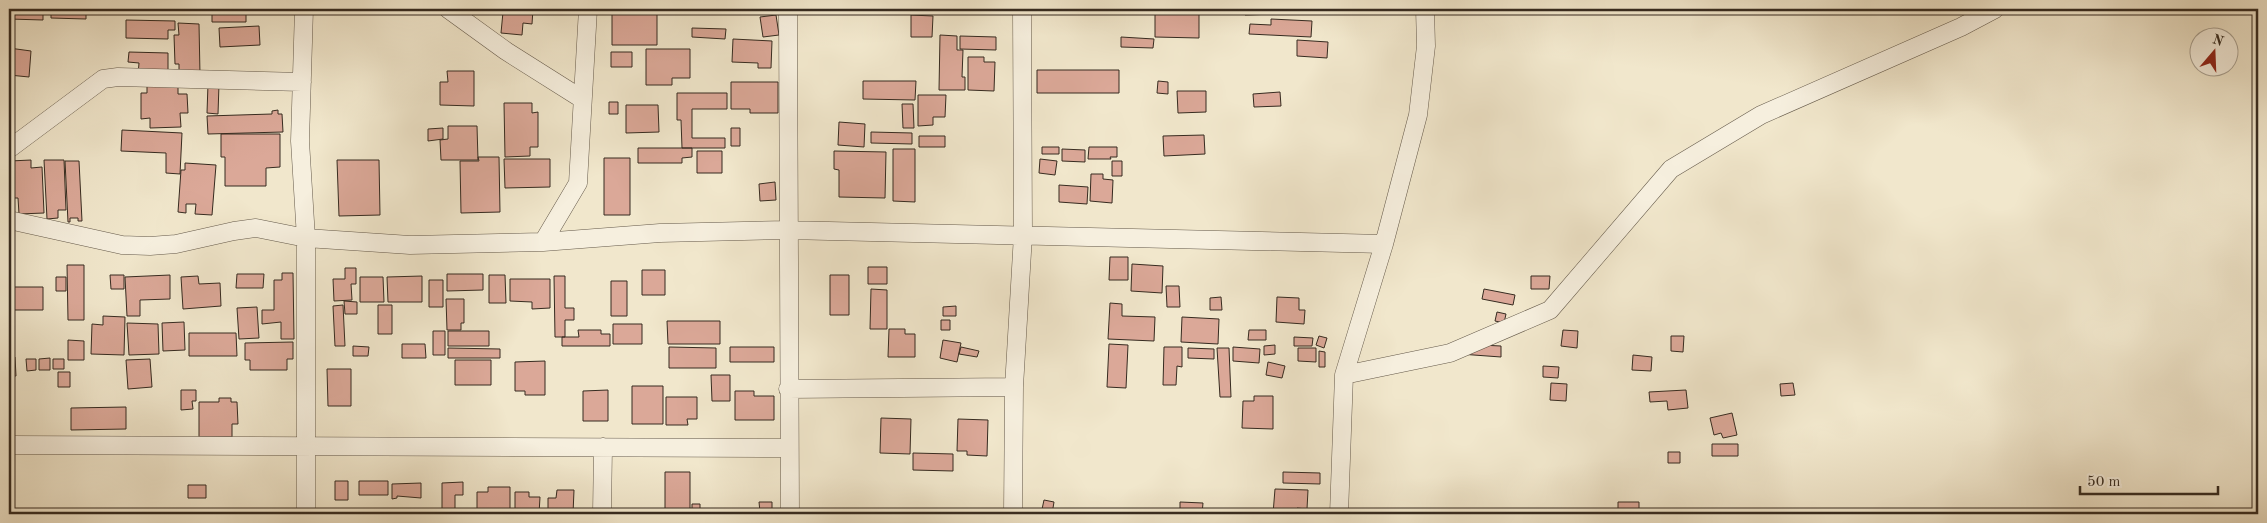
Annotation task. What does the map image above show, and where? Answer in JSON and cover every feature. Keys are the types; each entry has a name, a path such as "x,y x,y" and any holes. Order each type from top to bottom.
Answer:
{"street":[{"path":"304,9 300,140 306,238 306,514"},
{"path":"448,9 506,51 582,99"},
{"path":"543,242 578,183 588,9"},
{"path":"788,9 787,230 790,514"},
{"path":"1013,514 1014,387 1023,235 1022,9"},
{"path":"1339,514 1344,375 1384,244 1418,115 1426,46 1425,9"},
{"path":"1344,375 1450,353 1550,310 1671,169 1761,115 1961,27 1994,9"},
{"path":"9,149 104,79 118,77 302,82"},
{"path":"9,220 122,245 176,244 256,228 306,238 410,245 543,242 660,233 787,230 1384,244"},
{"path":"788,389 1014,387"},
{"path":"9,449 9,445 788,448"},
{"path":"602,514 603,447"}],"building":[{"path":"9,9 43,9 43,20 9,19"},
{"path":"51,9 86,9 86,19 51,18"},
{"path":"212,9 246,9 246,22 212,22"},
{"path":"500,9 533,9 532,24 523,23 522,35 501,33 503,12 500,12"},
{"path":"612,9 657,9 657,45 612,45"},
{"path":"952,9 998,9 998,13 951,11"},
{"path":"1182,9 1199,9 1199,38 1155,37 1155,11 1182,11"},
{"path":"1245,9 1277,9 1277,14 1245,15"},
{"path":"776,15 779,35 763,37 760,17"},
{"path":"911,15 933,16 932,37 911,37"},
{"path":"1271,19 1312,21 1311,37 1249,34 1250,24 1271,25"},
{"path":"126,20 175,21 175,30 168,30 168,39 126,38"},
{"path":"178,23 199,24 200,75 179,75 179,64 175,64 174,35 179,35"},
{"path":"259,26 260,45 220,47 219,28"},
{"path":"692,28 726,29 725,39 692,37"},
{"path":"940,35 957,36 957,50 963,50 962,77 965,77 965,90 939,90"},
{"path":"960,36 996,37 996,50 960,49"},
{"path":"1121,37 1154,39 1153,48 1121,47"},
{"path":"733,39 772,41 771,68 758,68 758,63 732,62"},
{"path":"1297,40 1328,42 1327,58 1297,56"},
{"path":"9,48 31,51 29,77 9,75"},
{"path":"646,49 690,49 690,78 672,78 672,85 646,85"},
{"path":"129,52 168,53 168,76 138,75 139,63 128,62"},
{"path":"611,52 632,52 632,67 611,67"},
{"path":"968,57 984,57 984,62 995,62 994,91 968,90"},
{"path":"1037,70 1119,70 1119,93 1037,93"},
{"path":"447,71 474,71 474,106 440,105 440,82 448,82"},
{"path":"178,80 178,94 187,94 188,113 180,113 181,127 150,128 150,118 141,119 141,93 147,93 147,81"},
{"path":"863,81 916,81 915,100 863,99"},
{"path":"1158,81 1168,82 1168,94 1157,93"},
{"path":"731,82 778,82 778,113 750,113 750,109 731,109"},
{"path":"208,84 219,84 218,114 207,113"},
{"path":"1177,91 1206,91 1206,112 1178,113"},
{"path":"1280,92 1281,106 1254,107 1253,94"},
{"path":"677,93 727,93 727,109 692,109 692,138 725,138 725,148 682,148 681,120 677,120"},
{"path":"918,95 946,95 945,117 933,117 933,125 918,126"},
{"path":"609,102 618,102 618,114 609,114"},
{"path":"504,103 532,103 532,113 538,112 538,147 530,147 530,156 505,157"},
{"path":"902,104 913,104 914,128 903,128"},
{"path":"626,105 658,105 659,132 626,133"},
{"path":"278,110 278,114 282,114 283,132 208,134 207,116 272,114 272,111"},
{"path":"839,122 865,124 864,147 838,145"},
{"path":"448,126 477,126 478,160 441,160 440,140 448,139"},
{"path":"443,128 443,139 428,141 428,129"},
{"path":"731,128 740,128 740,146 731,146"},
{"path":"122,130 182,133 180,174 166,173 166,153 121,151"},
{"path":"871,132 912,133 912,144 871,143"},
{"path":"221,134 280,134 280,167 266,168 266,186 225,186 225,157 221,157"},
{"path":"1204,135 1205,154 1164,156 1163,136"},
{"path":"919,136 945,136 945,147 919,147"},
{"path":"1042,147 1059,147 1059,154 1042,154"},
{"path":"1089,147 1117,147 1117,157 1110,157 1111,159 1088,159"},
{"path":"638,148 692,148 692,157 682,158 682,163 638,163"},
{"path":"893,149 915,149 915,202 893,201"},
{"path":"1062,149 1085,150 1085,162 1062,161"},
{"path":"697,151 722,151 722,173 697,173"},
{"path":"834,151 886,152 885,198 839,197 839,170 834,169"},
{"path":"478,157 499,157 500,212 461,213 460,161 479,161"},
{"path":"604,158 630,158 630,215 604,215"},
{"path":"504,159 550,159 550,187 505,188"},
{"path":"1040,159 1057,161 1055,175 1039,173"},
{"path":"31,160 31,168 42,167 44,213 19,214 18,198 9,198 10,161"},
{"path":"44,160 64,160 66,210 58,210 58,218 47,219"},
{"path":"337,160 379,160 380,215 339,216"},
{"path":"65,161 79,161 82,221 78,221 78,218 70,218 70,222 68,222"},
{"path":"1112,161 1122,161 1122,176 1112,176"},
{"path":"185,163 216,165 212,215 195,214 196,204 186,204 186,213 178,212 181,170 185,170"},
{"path":"1091,174 1103,174 1103,179 1113,180 1112,203 1090,201"},
{"path":"775,182 776,200 760,201 759,184"},
{"path":"1059,185 1088,187 1087,204 1059,202"},
{"path":"1110,257 1128,257 1128,280 1109,280"},
{"path":"1132,264 1163,266 1162,293 1131,291"},
{"path":"67,265 84,265 84,320 68,320"},
{"path":"868,267 887,267 887,284 868,284"},
{"path":"345,268 356,268 356,284 351,284 352,300 334,301 333,279 345,279"},
{"path":"642,270 665,270 665,295 642,295"},
{"path":"282,273 293,273 294,339 281,339 281,322 262,324 262,310 274,310 274,280 282,280"},
{"path":"237,274 264,274 263,288 236,288"},
{"path":"447,274 483,274 483,290 447,291"},
{"path":"110,275 124,275 124,289 111,289"},
{"path":"170,275 170,299 140,300 140,316 127,316 125,277"},
{"path":"489,275 505,275 506,303 489,303"},
{"path":"830,275 849,275 849,315 830,315"},
{"path":"198,276 199,284 220,283 221,306 183,309 181,277"},
{"path":"422,276 422,302 388,302 387,277"},
{"path":"554,276 565,276 565,308 574,308 574,320 565,320 565,337 555,337"},
{"path":"1531,276 1550,276 1549,289 1531,289"},
{"path":"56,277 66,277 66,291 56,291"},
{"path":"360,277 383,277 384,302 360,302"},
{"path":"510,279 550,279 550,308 532,309 532,302 510,301"},
{"path":"429,280 443,280 443,307 429,307"},
{"path":"611,281 627,281 627,316 611,316"},
{"path":"1166,286 1179,286 1180,307 1167,307"},
{"path":"11,287 43,287 43,310 12,310"},
{"path":"871,289 887,290 887,329 870,329"},
{"path":"1484,289 1515,295 1513,305 1482,299"},
{"path":"1221,297 1222,310 1210,310 1210,298"},
{"path":"1277,297 1299,298 1299,310 1305,310 1304,324 1276,322"},
{"path":"446,299 464,299 464,323 461,323 461,330 447,330"},
{"path":"344,301 357,302 357,314 345,314"},
{"path":"1110,303 1122,304 1122,316 1155,317 1154,341 1108,339"},
{"path":"343,305 345,346 335,346 333,306"},
{"path":"378,305 392,305 392,334 378,334"},
{"path":"956,306 956,316 943,316 943,307"},
{"path":"257,307 259,338 239,339 237,308"},
{"path":"1497,312 1506,314 1504,323 1495,321"},
{"path":"103,316 125,317 124,355 91,354 92,324 103,325"},
{"path":"1182,317 1219,319 1218,344 1181,342"},
{"path":"941,320 950,320 950,330 941,330"},
{"path":"667,321 720,321 720,344 668,344"},
{"path":"184,322 185,350 163,351 162,323"},
{"path":"127,323 158,324 159,354 129,355"},
{"path":"613,324 642,324 642,344 613,344"},
{"path":"889,329 905,329 905,334 915,334 915,357 888,357"},
{"path":"578,330 601,330 601,334 610,334 610,346 562,346 562,337 579,337"},
{"path":"1249,330 1266,330 1266,340 1248,340"},
{"path":"1563,330 1578,331 1577,348 1561,346"},
{"path":"433,331 445,331 445,355 433,355"},
{"path":"448,331 489,331 489,346 448,346"},
{"path":"189,333 236,333 237,356 189,356"},
{"path":"1319,336 1327,338 1324,348 1316,345"},
{"path":"1671,336 1684,336 1683,352 1671,351"},
{"path":"1294,337 1313,338 1312,346 1294,346"},
{"path":"68,340 84,341 84,360 68,360"},
{"path":"943,340 961,343 957,362 940,358"},
{"path":"293,342 293,359 287,359 287,370 250,370 250,360 245,360 245,343"},
{"path":"402,344 425,344 426,358 402,358"},
{"path":"1109,344 1128,345 1126,388 1107,387"},
{"path":"1460,344 1501,346 1501,357 1460,354"},
{"path":"1275,345 1275,354 1264,355 1264,346"},
{"path":"353,346 369,347 368,356 353,356"},
{"path":"669,347 716,348 716,368 669,368"},
{"path":"730,347 774,347 774,362 730,362"},
{"path":"961,347 979,351 977,357 959,354"},
{"path":"1164,347 1182,347 1182,367 1177,366 1176,385 1163,385"},
{"path":"1233,347 1260,349 1259,363 1233,361"},
{"path":"448,348 500,349 500,358 448,358"},
{"path":"1188,348 1214,349 1214,359 1188,358"},
{"path":"1217,348 1229,348 1231,397 1220,397"},
{"path":"1298,348 1316,348 1316,362 1298,361"},
{"path":"1319,351 1325,352 1325,367 1319,367"},
{"path":"1633,355 1652,357 1651,371 1632,370"},
{"path":"9,357 15,357 16,376 9,376"},
{"path":"50,358 50,370 39,370 39,359"},
{"path":"26,359 36,359 36,370 27,371"},
{"path":"53,359 64,359 64,369 53,369"},
{"path":"150,359 152,387 128,389 126,360"},
{"path":"455,360 491,360 491,385 455,385"},
{"path":"545,361 545,395 525,395 525,391 515,391 515,362"},
{"path":"1268,362 1285,366 1282,378 1266,375"},
{"path":"1543,366 1559,367 1558,378 1543,377"},
{"path":"327,369 351,369 351,406 328,406"},
{"path":"58,372 70,372 70,387 58,387"},
{"path":"711,375 730,375 730,401 712,401"},
{"path":"1551,383 1567,384 1566,401 1550,400"},
{"path":"1793,383 1795,395 1781,396 1780,384"},
{"path":"632,386 663,386 663,424 632,424"},
{"path":"181,390 196,390 196,401 192,401 193,409 181,410"},
{"path":"608,390 608,421 583,421 583,391"},
{"path":"1686,390 1688,408 1668,410 1667,401 1650,402 1649,392"},
{"path":"735,391 754,391 754,396 774,396 774,420 735,420"},
{"path":"1254,396 1273,396 1273,429 1242,428 1243,401 1254,401"},
{"path":"666,397 697,397 697,419 687,419 688,425 666,425"},
{"path":"219,398 231,398 231,402 237,402 238,424 232,424 232,437 199,437 199,402 219,402"},
{"path":"126,407 126,429 71,430 71,408"},
{"path":"1732,413 1737,435 1723,438 1721,433 1714,435 1710,418"},
{"path":"881,418 911,419 910,454 880,453"},
{"path":"958,419 988,420 987,456 967,455 967,451 957,451"},
{"path":"1712,444 1738,444 1738,456 1712,456"},
{"path":"1668,452 1680,452 1680,463 1668,463"},
{"path":"913,453 953,454 953,471 913,470"},
{"path":"665,472 690,472 690,509 665,509"},
{"path":"1283,472 1320,473 1320,484 1283,483"},
{"path":"335,481 348,481 348,500 335,500"},
{"path":"359,481 388,481 388,495 359,495"},
{"path":"463,482 463,495 455,495 455,511 458,511 458,514 442,514 442,483"},
{"path":"421,483 421,498 397,496 397,498 392,499 392,484"},
{"path":"188,485 206,485 206,498 188,498"},
{"path":"488,487 510,487 510,514 477,514 477,492 488,492"},
{"path":"1275,489 1308,490 1307,509 1297,508 1297,514 1273,514"},
{"path":"557,490 574,490 573,514 548,514 548,498 556,498"},
{"path":"515,492 529,492 529,497 540,497 539,514 515,514"},
{"path":"1044,500 1054,502 1052,514 1041,514"},
{"path":"759,502 772,502 772,512 760,512"},
{"path":"1180,502 1203,503 1202,514 1180,514"},
{"path":"1618,502 1639,502 1639,514 1618,514"},
{"path":"692,504 700,504 700,510 728,511 728,514 692,514"},
{"path":"1145,509 1159,510 1158,514 1145,514"},
{"path":"755,510 755,514 730,514 730,511"},
{"path":"1715,511 1742,511 1742,514 1715,514"}]}
